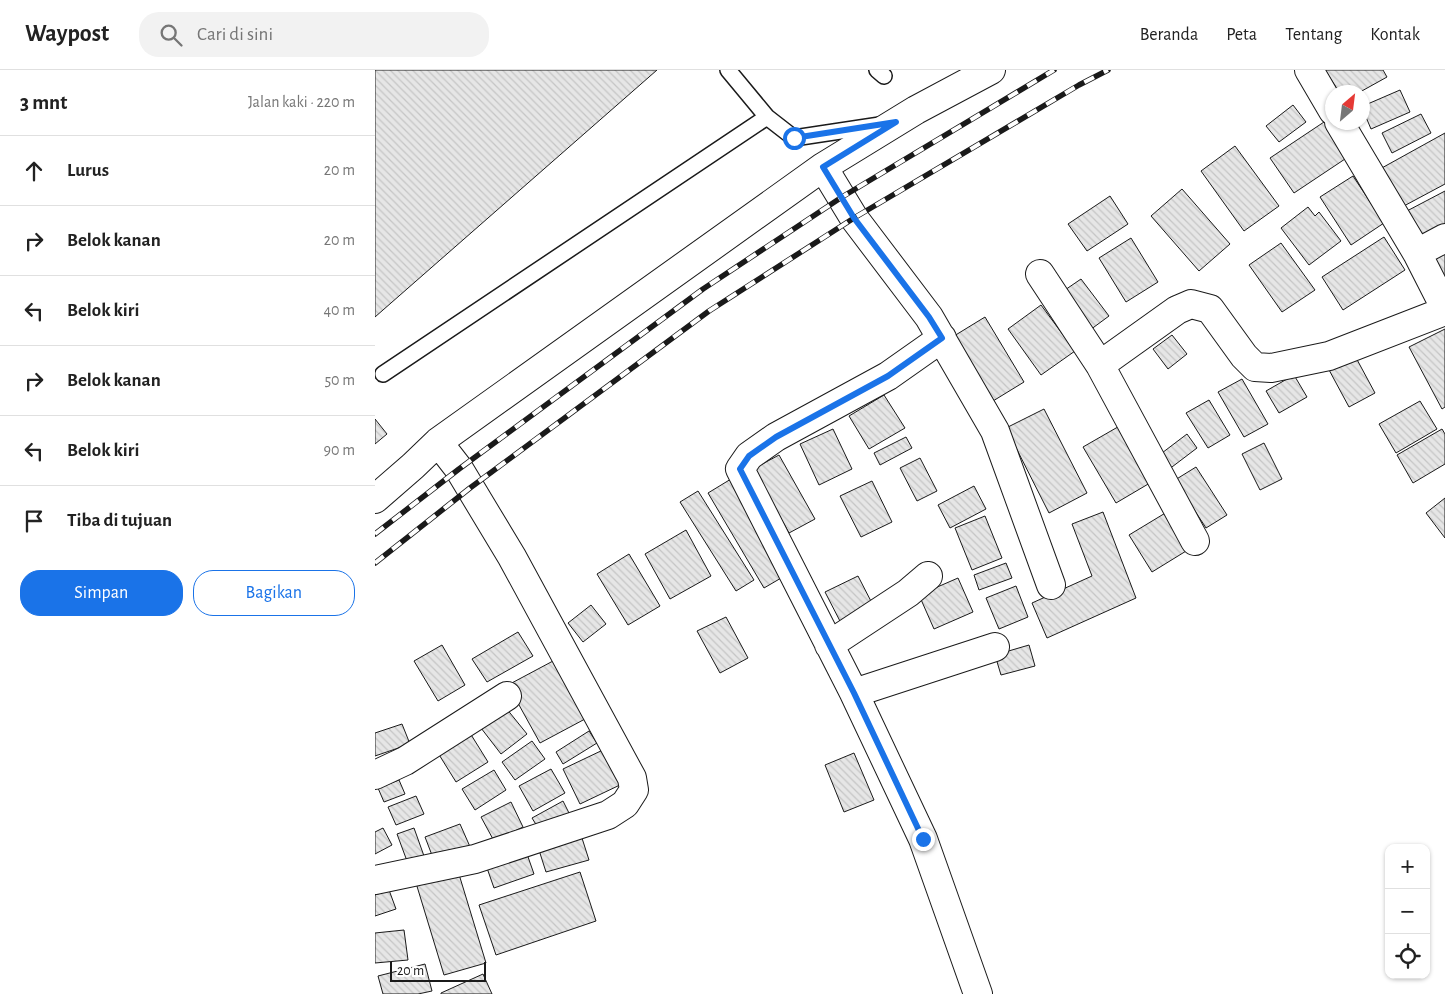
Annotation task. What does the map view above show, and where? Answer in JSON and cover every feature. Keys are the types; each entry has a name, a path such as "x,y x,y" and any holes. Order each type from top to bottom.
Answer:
{"street":[{"path":"375,499 438,442 823,167 896,122 991,70"},
{"path":"1309,70 1325,97"},
{"path":"1100,365 1177,310 1191,304 1210,310 1244,356 1255,367 1271,368 1329,356 1445,309 1417,253 1344,130"},
{"path":"823,167 854,218 929,317 995,430 1051,585"},
{"path":"1417,253 1445,238"},
{"path":"1041,274 1100,365 1195,541"},
{"path":"942,338 888,376 776,437 749,456 740,469 854,693 923,839 978,994"},
{"path":"375,880 475,859 608,815 625,804 634,790 632,778 512,557 459,469 438,442"},
{"path":"829,645 908,593 929,576"},
{"path":"854,693 995,647"},
{"path":"375,775 405,761 507,696"}],"lane":[{"path":"729,70 767,117 794,138 896,122"},
{"path":"383,374 767,117"}],"building":[{"path":"375,70 657,70 375,317"},
{"path":"1325,70 1383,70 1387,77 1370,86 1335,85"},
{"path":"1400,90 1410,112 1371,129 1370,103"},
{"path":"1293,105 1306,122 1279,142 1266,126"},
{"path":"1421,114 1431,133 1392,153 1382,133"},
{"path":"1325,121 1325,130 1334,130 1351,155 1294,193 1270,158"},
{"path":"1445,133 1445,184 1402,207 1380,169"},
{"path":"1235,146 1279,206 1244,231 1201,171"},
{"path":"1353,176 1384,223 1351,245 1320,197"},
{"path":"1182,189 1230,244 1199,271 1151,216"},
{"path":"1445,191 1445,235 1423,246 1405,212"},
{"path":"1110,196 1128,224 1087,251 1068,224"},
{"path":"1308,207 1315,216 1319,212 1341,241 1309,265 1281,228"},
{"path":"1384,237 1405,270 1343,310 1322,277"},
{"path":"1131,238 1158,282 1126,302 1099,258"},
{"path":"1281,243 1315,290 1282,312 1249,265"},
{"path":"1445,247 1445,284 1431,253"},
{"path":"1081,279 1109,316 1090,330 1062,292"},
{"path":"1041,305 1075,351 1041,375 1008,329"},
{"path":"985,317 1024,382 993,401 954,336"},
{"path":"1445,329 1445,407 1442,409 1409,347"},
{"path":"1172,335 1187,354 1168,369 1153,349"},
{"path":"1354,354 1375,393 1349,407 1328,368"},
{"path":"1294,375 1307,397 1279,413 1266,391"},
{"path":"1242,379 1268,424 1244,437 1218,392"},
{"path":"884,395 905,428 869,449 849,416"},
{"path":"1209,400 1230,435 1208,448 1186,413"},
{"path":"1420,401 1437,429 1396,453 1379,424"},
{"path":"1044,409 1087,493 1049,513 1006,428"},
{"path":"375,419 387,434 375,444"},
{"path":"1123,424 1155,480 1116,503 1083,447"},
{"path":"833,429 852,469 819,485 800,444"},
{"path":"1442,429 1445,434 1445,464 1413,483 1397,455"},
{"path":"1187,434 1197,448 1168,470 1158,456"},
{"path":"906,437 912,448 880,465 874,453"},
{"path":"1264,443 1282,479 1260,490 1242,454"},
{"path":"779,455 815,519 789,533 753,469"},
{"path":"920,458 937,491 917,501 900,468"},
{"path":"1196,467 1227,515 1206,528 1175,480"},
{"path":"731,479 788,574 764,588 708,493"},
{"path":"872,481 892,522 861,537 840,496"},
{"path":"974,486 986,509 950,528 938,505"},
{"path":"698,491 754,580 736,591 680,502"},
{"path":"1445,498 1445,538 1426,513"},
{"path":"1103,512 1136,598 1047,638 1032,603 1092,576 1072,524"},
{"path":"1167,512 1191,548 1152,572 1129,535"},
{"path":"985,516 1002,558 972,570 955,528"},
{"path":"686,530 711,576 670,599 645,554"},
{"path":"629,554 660,606 628,625 597,574"},
{"path":"1006,563 1012,578 979,590 974,575"},
{"path":"858,576 875,609 842,625 825,592"},
{"path":"958,578 973,612 934,629 919,595"},
{"path":"1016,586 1028,617 999,629 986,598"},
{"path":"591,605 606,624 583,642 568,623"},
{"path":"726,617 748,658 720,673 697,631"},
{"path":"518,632 533,656 487,682 472,659"},
{"path":"442,645 465,685 438,701 414,661"},
{"path":"1029,645 1035,666 1001,675 995,655"},
{"path":"553,661 585,719 540,743 508,685"},
{"path":"506,708 527,734 501,754 481,728"},
{"path":"402,724 410,744 375,756 375,733"},
{"path":"589,731 597,743 563,764 556,752"},
{"path":"470,733 488,762 456,782 438,753"},
{"path":"532,741 545,759 515,780 502,762"},
{"path":"605,749 622,784 580,804 563,769"},
{"path":"854,753 874,800 844,812 825,765"},
{"path":"551,769 565,793 533,811 519,786"},
{"path":"494,770 506,790 475,810 462,789"},
{"path":"399,780 405,794 384,802 378,788"},
{"path":"416,796 424,814 396,825 388,807"},
{"path":"563,801 570,815 540,831 532,818"},
{"path":"511,802 523,827 494,841 481,817"},
{"path":"460,824 471,849 435,863 425,837"},
{"path":"383,828 392,845 375,854 375,832"},
{"path":"414,828 424,856 407,861 397,834"},
{"path":"581,835 589,860 546,872 538,847"},
{"path":"527,854 534,874 494,888 487,868"},
{"path":"458,871 486,963 444,975 416,883"},
{"path":"580,872 596,921 496,955 479,905"},
{"path":"389,890 396,909 375,916 375,895"},
{"path":"404,930 408,960 375,963 375,933"},
{"path":"425,964 432,991 418,994 383,994 378,976"},
{"path":"483,974 492,994 441,994 441,993"}],"railway":[{"path":"375,534 459,469 703,289 842,197 1054,70"},
{"path":"375,563 470,488 709,311 854,218 1079,85 1108,70"}],"route":[{"path":"794,138 896,122 823,167 854,218 929,317 942,338 888,376 776,437 749,456 740,469 854,693 923,839"}]}
